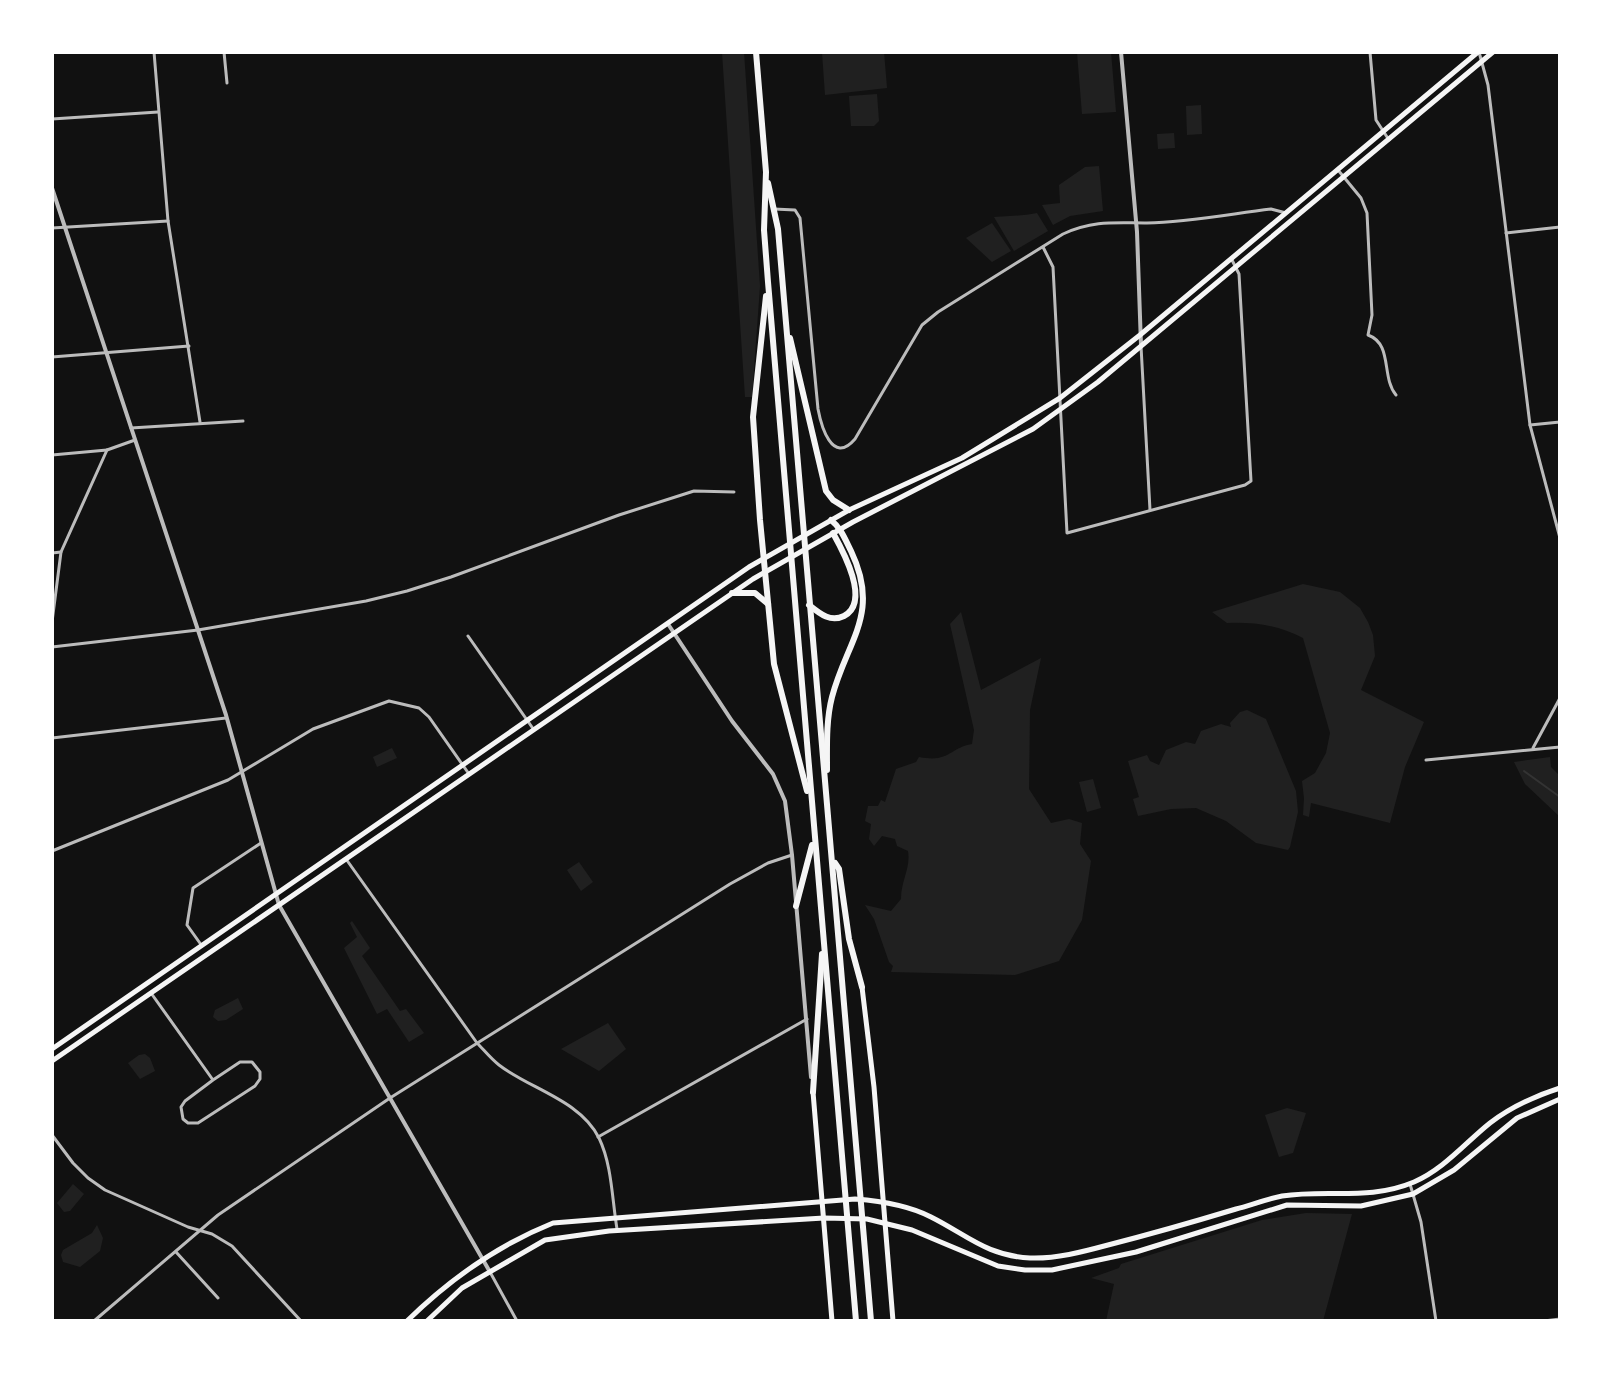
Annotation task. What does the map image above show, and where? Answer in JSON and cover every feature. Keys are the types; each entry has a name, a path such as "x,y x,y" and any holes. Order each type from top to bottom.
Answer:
{"highway":[{"path":"756,52 766,172 764,230 768,282 856,1321"},
{"path":"766,172 778,229 871,1321"},
{"path":"768,282 753,417 764,559 778,685 812,806"},
{"path":"786,322 826,491 833,500 849,510"},
{"path":"826,798 830,705 838,677 858,632 863,606 859,573 831,520"},
{"path":"809,605 821,615 833,618 844,616 854,605 851,573 837,531"},
{"path":"732,593 755,593 769,605"},
{"path":"796,906 814,838"},
{"path":"832,859 839,869 849,939 862,987"},
{"path":"813,1092 823,935"}],"main road":[{"path":"52,1049 764,559 849,510 962,458 1060,398 1232,259 1478,52"},
{"path":"52,1061 766,571 1033,429 1141,346 1493,52"},
{"path":"962,458 965,466"},
{"path":"892,490 897,500"},
{"path":"203,946 208,954"},
{"path":"145,985 151,993"},
{"path":"862,987 873,1074 893,1321"},
{"path":"407,1321 434,1295 484,1260 553,1223 823,1199 874,1200 925,1214 980,1247 1005,1256 1059,1256 1280,1196 1310,1193 1356,1195 1383,1192 1410,1184 1449,1160 1491,1122 1513,1108 1560,1088"},
{"path":"813,1092 832,1321"},
{"path":"427,1321 462,1288 545,1240 617,1230 835,1217 876,1219 912,1230 998,1266 1052,1270 1136,1252 1287,1205 1361,1206 1413,1194 1454,1170 1517,1118 1560,1099"}],"street":[{"path":"154,52 168,221 200,422"},
{"path":"224,52 227,83"},
{"path":"1121,52 1136,222 1150,511"},
{"path":"1370,52 1376,120 1389,140"},
{"path":"1478,52 1483,62 1530,425 1560,538"},
{"path":"52,119 158,112"},
{"path":"1338,170 1365,205 1372,315 1368,335 1381,343 1388,382 1396,395"},
{"path":"52,188 226,718 275,896 517,1321"},
{"path":"774,209 793,209 800,218 812,362 822,427 828,441 835,446 853,442 922,325 938,312 1082,225 1271,209 1286,213"},
{"path":"52,228 168,221"},
{"path":"1506,233 1560,227"},
{"path":"1043,247 1053,267 1067,533 1251,481 1239,274 1232,259"},
{"path":"52,357 189,346"},
{"path":"131,428 243,421"},
{"path":"1530,425 1560,422"},
{"path":"52,455 107,450 135,440"},
{"path":"52,622 61,552 107,450"},
{"path":"52,647 198,630 407,591 694,491 734,492"},
{"path":"52,553 61,552"},
{"path":"668,624 780,787 788,817 813,1092"},
{"path":"468,636 534,730"},
{"path":"1532,749 1560,698"},
{"path":"52,851 242,772 313,729 389,701 419,708 429,717 469,774"},
{"path":"52,738 226,718"},
{"path":"1426,760 1560,747"},
{"path":"203,946 187,925 193,888 261,843"},
{"path":"94,1321 218,1215 390,1098 730,884 768,863 792,855"},
{"path":"346,859 477,1043 499,1065 586,1120 598,1137 607,1163 617,1230"},
{"path":"151,993 213,1080"},
{"path":"598,1137 807,1019"},
{"path":"240,1062 252,1062 260,1072 255,1086 198,1123 188,1123 183,1119 181,1107 213,1080 240,1062"},
{"path":"52,1135 73,1163 105,1190 212,1234 232,1246 301,1321"},
{"path":"1410,1184 1421,1222 1436,1321"},
{"path":"176,1252 218,1298"},
{"path":"1544,1321 1560,1319"}],"shaded area":[{"path":"722,52 744,52 760,286 752,397 745,397"},
{"path":"822,52 884,52 887,88 825,95"},
{"path":"1077,52 1111,52 1116,112 1082,114"},
{"path":"877,94 879,121 874,126 851,126 849,96"},
{"path":"1201,105 1202,134 1187,135 1186,106"},
{"path":"1174,133 1175,148 1158,149 1157,134"},
{"path":"1099,166 1103,211 1070,216 1053,225 1042,205 1060,203 1059,185 1085,167"},
{"path":"1037,213 1048,231 1014,251 994,217"},
{"path":"992,223 1011,251 992,262 966,238"},
{"path":"1303,584 1340,592 1360,608 1373,635 1375,656 1361,690 1424,722 1405,767 1390,823 1311,803 1309,817 1303,815 1302,781 1315,773 1326,753 1330,733 1303,638 1266,625 1227,623 1212,612"},
{"path":"961,612 981,690 1041,658 1030,710 1029,789 1051,823 1069,819 1082,823 1080,844 1091,861 1082,920 1059,961 1015,975 891,972 893,966 865,905 891,911 901,899 909,857 908,851 897,846 895,839 882,836 874,846 869,839 871,824 865,821 868,806 878,806 881,800 885,802 896,769 916,762 919,757 943,757 972,744 974,730 950,624"},
{"path":"1247,710 1266,719 1296,791 1298,812 1288,850 1256,843 1226,821 1196,808 1171,809 1138,816 1133,799 1139,797 1128,761 1147,755 1150,761 1159,765 1166,750 1186,742 1195,744 1201,731 1221,724 1231,727 1230,723 1240,712"},
{"path":"392,748 397,758 377,767 373,757"},
{"path":"1550,757 1551,767 1560,776 1560,817 1525,784 1514,762"},
{"path":"1093,779 1101,808 1087,812 1079,782"},
{"path":"579,862 593,882 581,891 567,870"},
{"path":"352,921 370,948 362,956 400,1011 406,1009 424,1033 409,1042 387,1009 377,1014 344,948 357,937 350,923"},
{"path":"238,998 243,1009 226,1020 218,1021 213,1017 215,1010"},
{"path":"608,1023 626,1049 599,1071 561,1049"},
{"path":"145,1054 155,1071 140,1079 128,1063"},
{"path":"1287,1108 1306,1113 1293,1153 1279,1157 1265,1115"},
{"path":"73,1184 84,1194 70,1211 64,1212 57,1203"},
{"path":"1306,1213 1352,1214 1323,1321 1106,1321 1114,1284 1091,1278 1119,1268 1121,1264 1262,1220"},
{"path":"97,1225 103,1238 100,1251 80,1267 63,1262 63,1250 92,1233"}],"waterway":[{"path":"1524,771 1560,797"}]}
